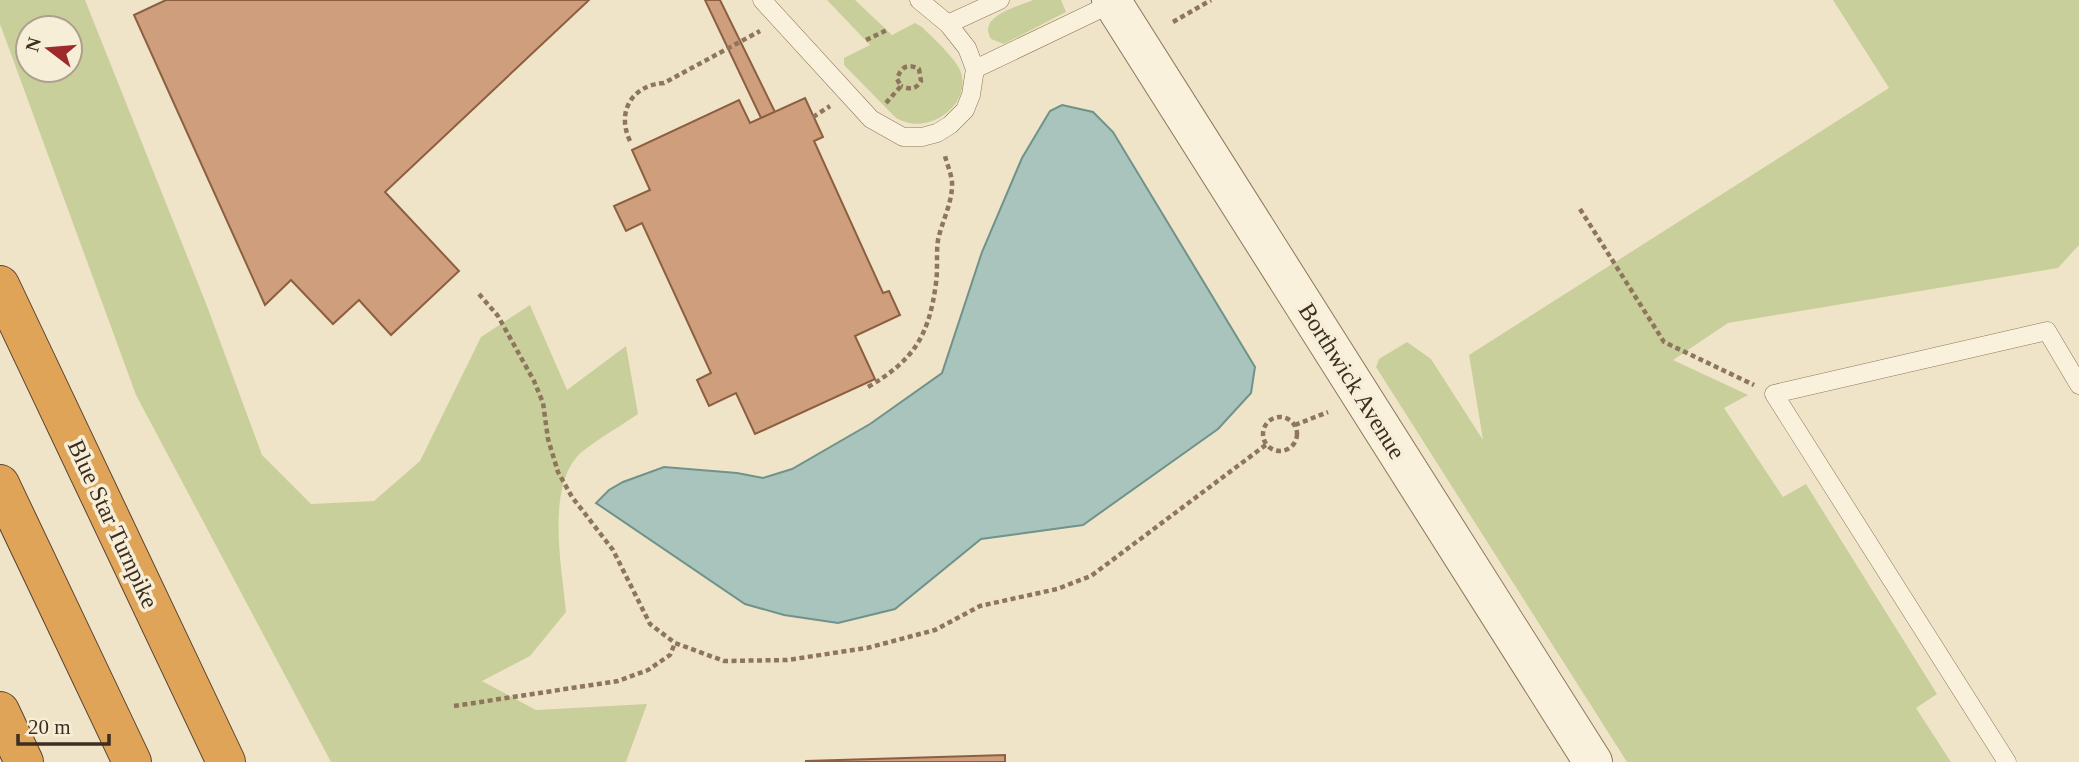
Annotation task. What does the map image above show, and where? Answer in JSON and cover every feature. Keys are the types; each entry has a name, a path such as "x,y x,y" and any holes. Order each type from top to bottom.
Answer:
{"highway":[{"name":"Blue Star Turnpike","path":"0,285 226,762"},
{"path":"0,484 132,762"},
{"path":"0,711 24,762"}],"street":[{"name":"Borthwick Avenue","path":"1112,1 1593,762"}],"lane":[{"path":"762,0 871,119 903,137 922,137 937,133 950,125 965,110 971,95 975,69 967,48 948,24 919,0"},
{"path":"948,24 1000,0"},
{"path":"975,69 1112,1"},
{"path":"2007,762 1774,394 2047,331 2079,384"}],"path":[{"path":"1172,22 1211,0"},
{"path":"629,141 624,119 626,108 638,90 655,83 664,83 761,30"},
{"path":"866,40 887,30"},
{"path":"912,65 919,69 921,81 918,87 909,89 901,86 897,79 900,70 912,65"},
{"path":"871,119 901,86"},
{"path":"813,117 830,105"},
{"path":"868,387 902,364 913,352 932,307 939,236 952,182 945,155"},
{"path":"1580,209 1664,342 1774,394"},
{"path":"479,294 498,316 534,381 543,403 548,439 558,472 572,497 613,550 650,624 675,643 724,661 786,660 867,648 935,630 980,606 1056,589 1091,576 1267,444"},
{"path":"1295,425 1328,412"},
{"path":"1273,418 1289,419 1295,425 1295,442 1288,449 1279,451 1264,440 1263,431 1273,418"},
{"path":"454,706 618,681 648,670 670,655 675,643"}],"green space":[{"path":"0,0 85,0 207,306 262,455 311,504 374,501 420,461 481,337 530,305 567,390 626,346 638,414 580,453 567,473 562,491 559,532 566,612 530,656 482,681 536,710 647,704 626,762 331,762 136,395 22,84 84,84 84,14 14,14 14,62 0,24"},
{"path":"827,0 855,0 892,35 915,23 922,27 959,68 963,81 955,104 935,120 909,123 896,118 844,65 844,58 870,45"},
{"path":"1033,0 1061,0 1066,12 1004,44 991,39 989,24 994,18"},
{"path":"1833,0 2079,0 2079,245 2058,268 1728,323 1673,360 1748,395 1724,408 1783,497 1806,484 1937,694 1916,708 1951,762 1627,762 1376,367 1379,359 1407,342 1431,359 1483,440 1469,355 1889,88"}],"water":[{"path":"1062,105 1093,112 1113,132 1255,367 1251,393 1218,429 1083,525 981,539 895,609 838,623 784,615 745,604 596,503 609,490 623,482 664,467 763,478 792,469 870,424 942,373 982,252 1022,158 1050,111"}],"building":[{"path":"166,0 589,0 385,192 459,271 391,335 359,300 333,324 291,280 265,305 134,15"},
{"path":"705,0 720,0 775,112 761,118"},
{"path":"805,98 823,137 814,141 883,293 889,291 900,315 855,336 875,379 755,434 736,393 709,406 697,380 711,373 642,223 626,231 614,206 650,190 632,150 739,100 750,123"},
{"path":"1005,755 1005,762 806,762 806,761"}]}
